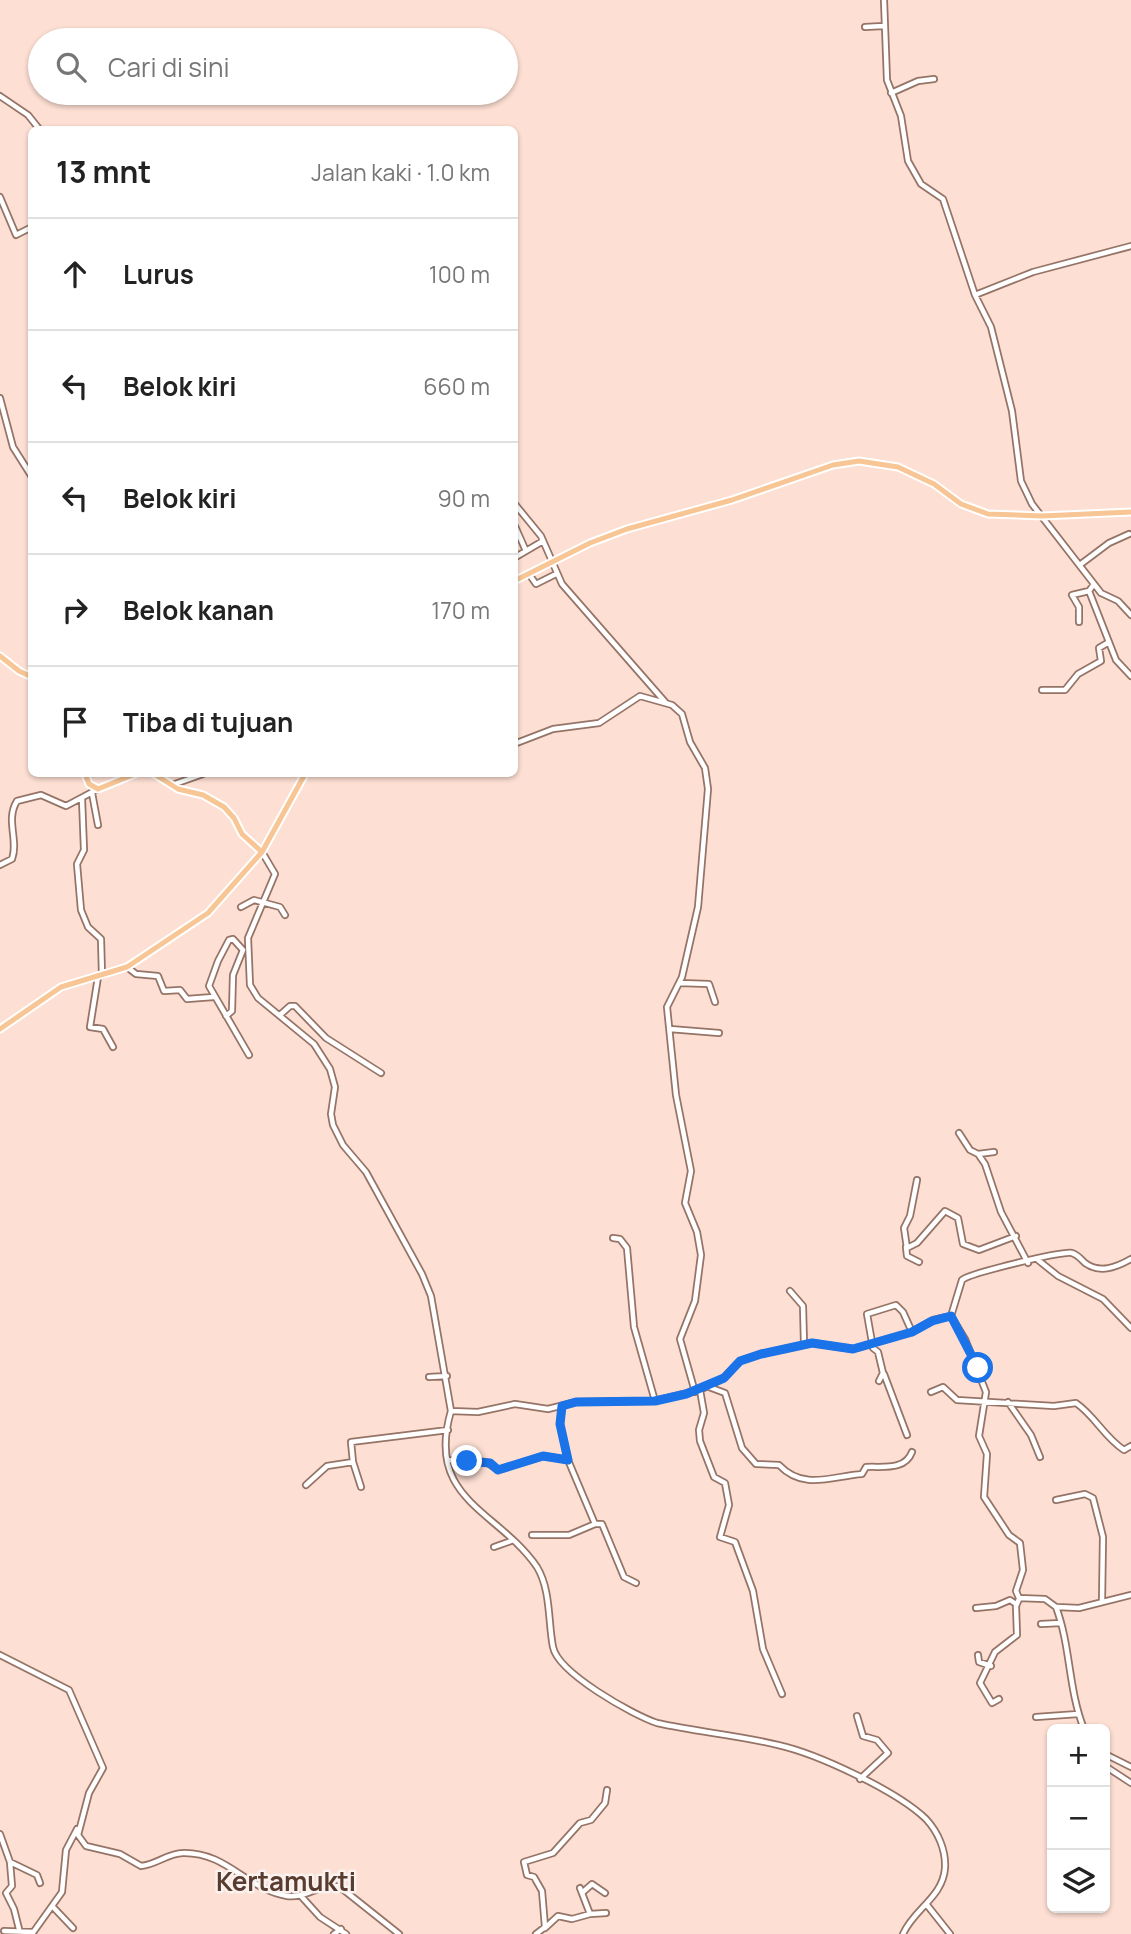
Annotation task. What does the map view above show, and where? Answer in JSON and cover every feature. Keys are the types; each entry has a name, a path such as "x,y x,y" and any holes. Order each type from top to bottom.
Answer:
{"main road":[{"path":"518,579 607,536 732,500 833,465 859,461 898,467 927,480 961,504 981,512 1042,516 1131,512"},
{"path":"0,656 28,675"},
{"path":"86,777 89,784 98,789 128,777"},
{"path":"159,777 172,785 203,795 224,807 242,834 262,852"},
{"path":"0,1029 61,987 127,967 208,912 262,852 304,777"}],"street":[{"path":"884,0 887,80 901,116 909,164 921,184 939,194 945,202 975,295 990,324 1012,411 1019,475 1042,516 1101,593 1119,601 1131,615"},
{"path":"864,27 883,26"},
{"path":"891,93 918,81 934,79"},
{"path":"0,96 28,115 37,126"},
{"path":"0,197 16,235 28,229"},
{"path":"975,295 1076,258 1131,246"},
{"path":"0,398 13,447 28,471"},
{"path":"518,507 527,515 543,541 556,574 604,635 666,703"},
{"path":"518,533 526,551"},
{"path":"1081,564 1109,542 1129,534"},
{"path":"518,556 543,541"},
{"path":"529,574 536,584 556,574"},
{"path":"1083,619 1072,595 1089,590 1094,584"},
{"path":"1089,590 1116,661 1131,676"},
{"path":"1042,690 1063,692 1078,674 1101,662 1099,648 1109,642"},
{"path":"518,742 553,729 599,723 637,697 675,706 684,716 690,742 705,768 708,789 698,907 680,983 667,1007 676,1095 691,1171 685,1203 697,1232 701,1255 695,1301 680,1339 704,1413 700,1441 714,1477 725,1483 730,1500 720,1537 735,1542 752,1591 763,1649 782,1694"},
{"path":"172,785 195,777"},
{"path":"0,865 13,858 10,825 15,803 25,797 48,796 64,807 98,789"},
{"path":"92,793 97,825"},
{"path":"82,799 84,850 77,864 81,910 89,927 101,939 100,977 90,1027 103,1029 113,1047"},
{"path":"226,1016 232,1010 233,975 275,874 262,852"},
{"path":"241,907 251,900 262,901 271,906 280,906 285,915"},
{"path":"249,1055 209,986 228,943 233,939 245,949 252,991 320,1051 330,1069 335,1087 331,1114 333,1125 343,1145 366,1172 422,1274 431,1296 447,1376 451,1411 447,1460 453,1482 530,1558 541,1574 555,1653 587,1687 650,1721 781,1745 831,1763 913,1809 937,1833 945,1857 944,1876 927,1905 903,1934"},
{"path":"127,967 136,974 158,976 164,992 180,990 187,999 214,997"},
{"path":"680,983 709,984 715,1002"},
{"path":"280,1015 290,1006 295,1006 326,1038 381,1073"},
{"path":"670,1029 719,1033"},
{"path":"959,1133 970,1150 978,1154 986,1165 1000,1210 1028,1263"},
{"path":"978,1154 994,1152"},
{"path":"917,1180 910,1217 904,1228 907,1256 919,1262"},
{"path":"906,1247 917,1243 938,1215 946,1211 958,1218 963,1244 978,1250 1016,1236"},
{"path":"614,1238 620,1239 627,1248 634,1328 655,1401"},
{"path":"999,1699 992,1703 980,1686 995,1653 1017,1635 1016,1592 1023,1570 1019,1542 1009,1535 983,1496 987,1454 979,1436 986,1401 978,1367 951,1316 960,1284 966,1276 980,1270 1038,1261 1054,1253 1072,1254 1090,1266 1102,1268 1116,1267 1131,1259"},
{"path":"1038,1261 1058,1276 1103,1299 1131,1328"},
{"path":"790,1291 803,1306 804,1344"},
{"path":"907,1435 883,1373 878,1352 872,1344 867,1314 887,1305 900,1308 912,1332"},
{"path":"451,1411 478,1412 515,1404 542,1409 576,1402 655,1401 698,1391 724,1378 741,1360 804,1344 818,1343 850,1350 912,1332 932,1321 951,1316"},
{"path":"879,1381 883,1373"},
{"path":"429,1377 447,1376"},
{"path":"708,1386 725,1393 742,1448 758,1464 779,1465 786,1472 820,1483 843,1474 862,1474 866,1467 892,1468 908,1459 912,1452"},
{"path":"931,1392 943,1387 957,1400 1054,1406 1076,1403 1103,1429 1108,1439 1124,1450 1131,1446"},
{"path":"1007,1402 1031,1436 1040,1457"},
{"path":"562,1406 560,1424 568,1460 595,1524"},
{"path":"361,1487 351,1442 448,1430"},
{"path":"447,1460 486,1462 498,1470 543,1456 568,1460"},
{"path":"306,1485 327,1466 354,1462"},
{"path":"1056,1500 1085,1494 1093,1498 1103,1537 1102,1601"},
{"path":"532,1535 569,1535 595,1524 605,1527 625,1579 636,1583"},
{"path":"494,1546 511,1541"},
{"path":"976,1608 996,1606 1010,1600 1046,1600 1056,1607 1079,1608 1131,1595"},
{"path":"1056,1607 1068,1650 1071,1689 1082,1724"},
{"path":"1041,1624 1061,1623"},
{"path":"0,1655 65,1688 75,1698 103,1768 89,1793 78,1828 66,1850 63,1888 54,1907 37,1922 32,1933 19,1929 4,1931"},
{"path":"978,1655 979,1662 991,1666"},
{"path":"1036,1717 1078,1714"},
{"path":"857,1716 863,1736 877,1740 888,1753 860,1779"},
{"path":"1110,1756 1131,1767"},
{"path":"1110,1769 1131,1783"},
{"path":"544,1927 542,1891 534,1877 527,1875 524,1862 553,1853 580,1823 591,1820 605,1803 607,1790"},
{"path":"78,1828 80,1839 86,1846 120,1854 141,1866 178,1853 211,1856 247,1881 268,1890 300,1896 331,1885 340,1887 399,1934"},
{"path":"0,1834 10,1862 12,1886 6,1893 19,1929"},
{"path":"10,1862 37,1875 40,1883"},
{"path":"590,1914 581,1890 592,1884 605,1893"},
{"path":"300,1896 320,1917 346,1934"},
{"path":"927,1905 950,1934"},
{"path":"54,1907 74,1928"},
{"path":"536,1934 558,1916 572,1919 606,1913"},
{"path":"334,1934 341,1929"}],"district":[{"name":"Kertamukti","path":"286,1881"}],"route":[{"path":"467,1461 490,1463 498,1470 507,1465 526,1463 543,1456 568,1460 560,1424 562,1406 576,1402 655,1401 686,1394 724,1378 738,1362 761,1354 812,1343 853,1349 912,1332 932,1321 951,1316 965,1338 970,1356 978,1368"}]}
